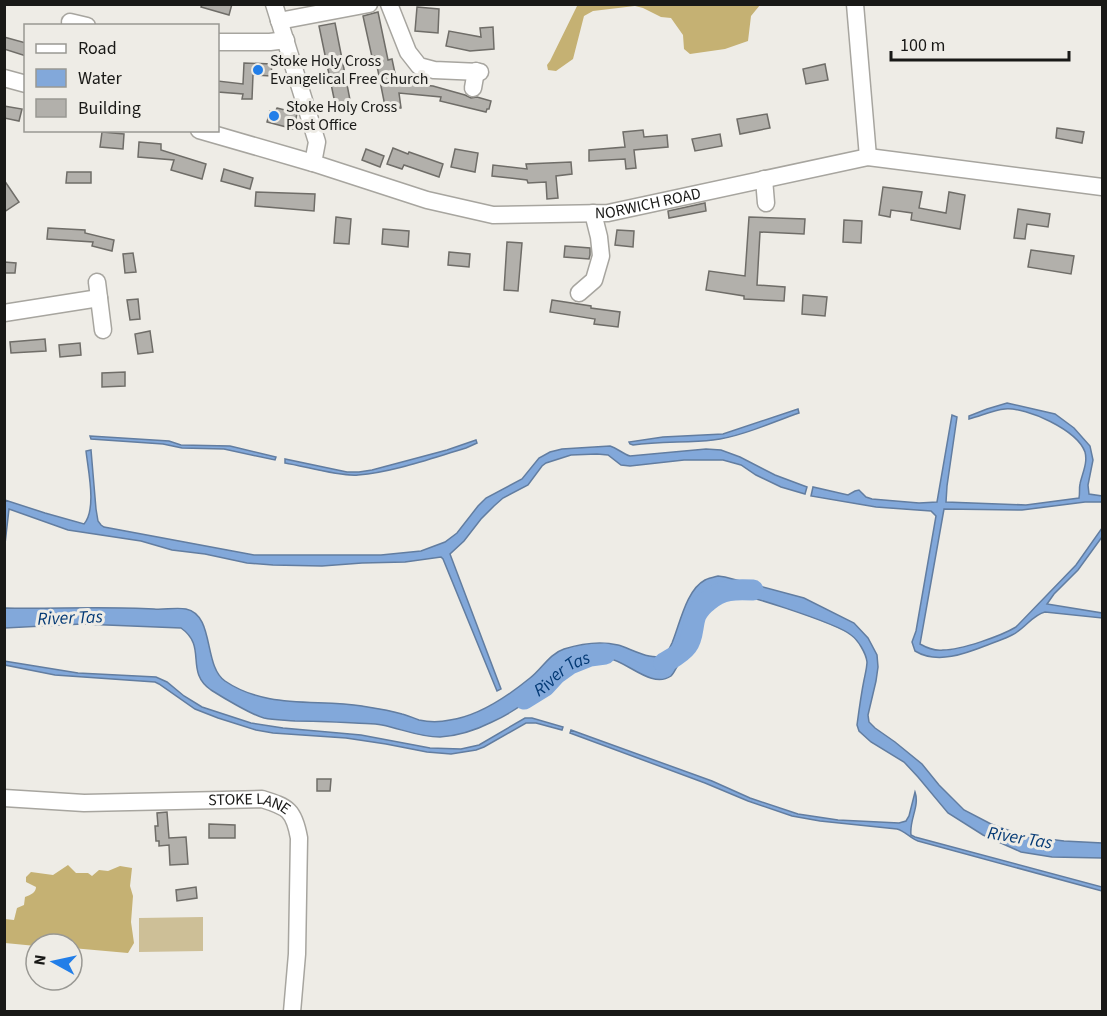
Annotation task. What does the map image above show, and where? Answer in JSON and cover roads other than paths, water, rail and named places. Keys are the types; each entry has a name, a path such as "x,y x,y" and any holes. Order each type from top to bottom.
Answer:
{"street":[{"path":"313,163 317,142 276,13 369,4"},
{"path":"389,4 408,52 419,66 477,77"},
{"path":"855,4 868,157"},
{"path":"219,42 286,40"},
{"path":"4,78 24,83"},
{"name":"NORWICH ROAD","path":"206,132 313,163 427,200 493,215 608,213 868,157 1102,187"},
{"path":"764,179 766,203"},
{"path":"579,293 594,280 601,256 600,237 593,213"},
{"path":"4,313 98,290 103,330"},
{"name":"STOKE LANE","path":"4,798 84,803 262,800 281,805 291,813 299,838 297,954 292,1011"}],"water":[{"path":"1007,403 1055,414 1074,428 1090,446 1093,460 1088,485 1089,494 1102,496 1102,502 1022,510 944,509 920,644 934,650 960,648 1016,627 1076,565 1102,528 1102,537 1078,570 1047,604 1102,613 1102,618 1045,612 1036,616 1012,635 972,651 943,657 924,655 915,651 912,642 916,631 936,516 931,511 876,507 811,496 813,487 848,495 859,490 872,499 919,503 937,502 952,415 957,417 946,502 1026,505 1079,498 1086,456 1080,444 1062,428 1038,416 1014,409 1000,410 969,419 969,416"},
{"path":"798,409 799,413 745,433 723,438 633,445 629,442 663,437 723,434"},
{"path":"90,436 169,441 181,445 230,446 276,457 275,460 224,449 182,448 163,444 91,439"},
{"path":"476,440 477,443 466,448 413,464 358,475 322,471 285,463 285,459 347,472 359,472 447,450"},
{"path":"610,446 630,456 706,449 721,450 807,487 805,494 781,487 741,465 723,460 684,460 630,466 621,465 608,455 597,454 571,455 546,463 528,485 503,498 494,506 450,554 501,689 497,691 441,557 405,562 322,566 247,563 172,550 141,541 68,530 9,509 5,544 5,500 84,524 88,517 91,499 86,451 91,450 98,521 104,527 254,555 381,555 421,551 445,542 457,533 486,498 522,479 539,458 550,452"},
{"path":"718,576 804,598 854,623 868,638 877,655 878,667 868,715 869,722 922,764 964,810 991,824 1024,836 1102,843 1102,858 1052,857 1021,852 983,835 948,813 904,762 871,742 859,731 857,725 867,662 854,637 807,616 743,595 717,591 706,597 699,608 687,646 671,676 664,679 648,677 608,658 580,659 563,667 546,686 505,715 473,730 440,737 375,724 295,721 259,716 222,697 203,683 197,667 193,643 189,635 181,628 82,624 5,628 5,608 186,609 195,613 201,621 218,674 241,690 274,699 362,706 392,711 419,720 443,721 461,718 493,704 521,685 554,654 564,649 584,644 605,643 618,645 648,656 655,657 665,654 672,643 684,608 693,591 705,580"},
{"path":"4,661 78,673 156,677 167,682 202,707 251,723 361,735 430,748 461,749 479,745 525,718 563,727 562,730 536,723 526,723 476,750 451,754 427,752 346,738 256,730 195,709 155,682 55,675 5,665"},
{"path":"571,730 798,814 838,820 899,823 906,821 909,816 915,792 916,803 911,835 1102,887 1102,891 918,841 897,829 792,816 570,733"}],"waterway":[{"name":"River Tas","path":"664,663 687,646 691,639 696,615 706,602 724,592 753,590"},
{"name":"River Tas","path":"524,699 545,686 570,664 590,656 605,654"}],"place":[{"name":"Stoke Holy Cross Evangelical Free Church","path":"258,70"},
{"name":"Stoke Holy Cross Post Office","path":"274,116"}]}
